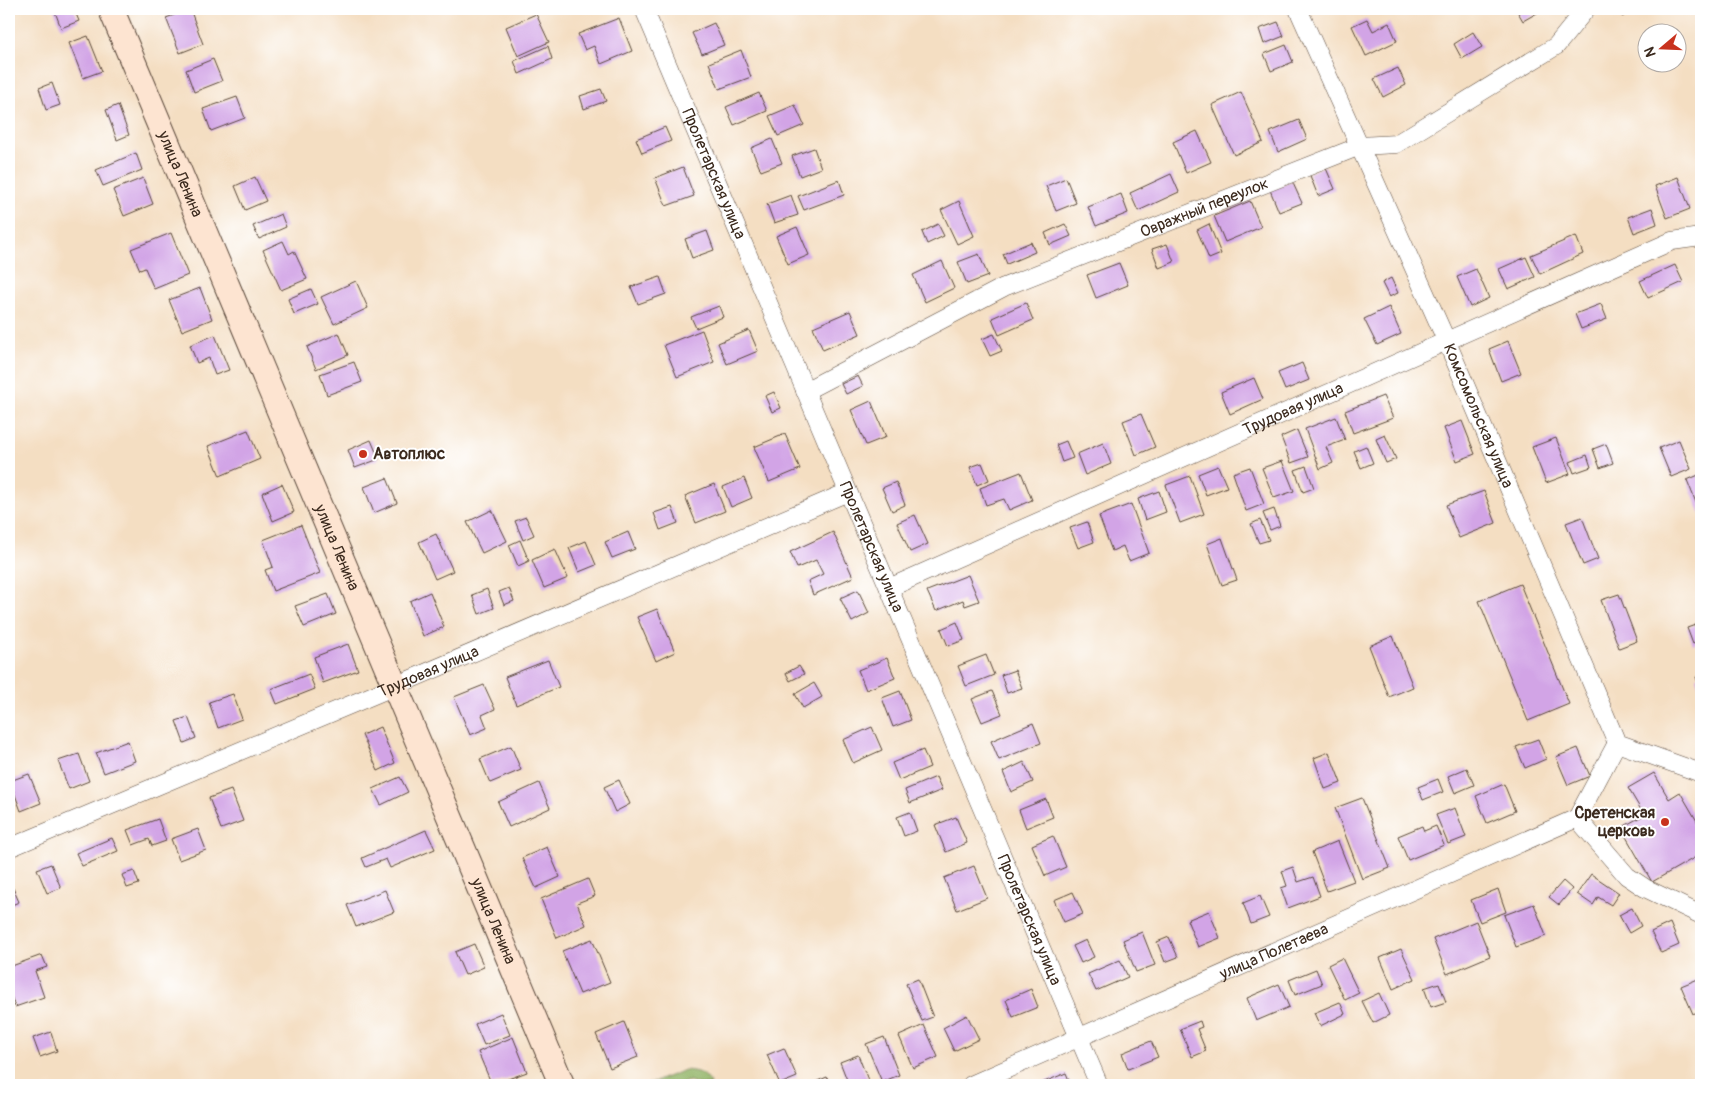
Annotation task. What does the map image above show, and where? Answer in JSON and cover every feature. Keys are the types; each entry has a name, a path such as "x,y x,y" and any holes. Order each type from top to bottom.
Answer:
{"street":[{"name":"улица Ленина","path":"111,9 562,1085"},
{"name":"Пролетарская улица","path":"644,9 1098,1085"},
{"name":"Комсомольская улица","path":"1298,9 1447,342 1617,744"},
{"name":"Овражный переулок","path":"805,391 1004,287 1360,146 1396,144 1556,46 1586,9"},
{"name":"Трудовая улица","path":"888,588 1672,241 1701,237"},
{"name":"Трудовая улица","path":"9,848 395,686 848,492"},
{"path":"1701,773 1617,744 1577,818 1627,876 1645,888 1701,915"},
{"name":"улица Полетаева","path":"971,1085 1577,818"}],"green space":[{"path":"685,1070 701,1073 711,1085 700,1085 690,1081 672,1085 646,1085"}],"building":[{"path":"54,9 74,9 79,21 61,28"},
{"path":"190,9 203,44 180,53 166,18"},
{"path":"1516,9 1544,9 1523,21"},
{"path":"1613,9 1629,9 1623,17"},
{"path":"536,14 549,42 518,56 506,27"},
{"path":"619,18 632,51 601,64 594,46 585,50 578,34"},
{"path":"1367,19 1373,31 1389,23 1397,41 1366,56 1352,26"},
{"path":"1278,22 1284,36 1264,44 1259,29"},
{"path":"714,23 724,45 702,54 692,33"},
{"path":"1473,32 1482,47 1462,59 1454,44"},
{"path":"88,36 102,71 83,78 69,43"},
{"path":"1286,45 1293,62 1271,71 1264,54"},
{"path":"548,46 552,59 519,74 514,61"},
{"path":"741,50 751,77 719,89 709,63"},
{"path":"213,59 222,81 194,92 186,70"},
{"path":"1398,68 1406,85 1383,97 1374,79"},
{"path":"52,83 60,105 46,110 39,88"},
{"path":"601,89 606,101 584,109 580,96"},
{"path":"1241,92 1263,142 1234,155 1212,105"},
{"path":"759,93 767,111 734,125 726,107"},
{"path":"237,97 245,118 211,131 203,109"},
{"path":"118,105 129,135 117,140 106,110"},
{"path":"795,105 804,125 778,136 769,116"},
{"path":"1299,120 1307,139 1278,152 1270,132"},
{"path":"665,127 671,141 642,153 636,139"},
{"path":"1197,131 1211,162 1186,173 1173,142"},
{"path":"772,139 782,163 761,171 751,148"},
{"path":"814,148 821,168 800,176 792,156"},
{"path":"136,153 142,170 103,186 96,170"},
{"path":"1325,166 1335,189 1318,196 1309,173"},
{"path":"683,167 694,196 666,206 655,178"},
{"path":"1171,174 1179,192 1138,211 1130,193"},
{"path":"255,177 266,201 245,210 235,186"},
{"path":"1678,177 1690,209 1667,218 1655,186"},
{"path":"143,178 153,204 124,216 113,190"},
{"path":"1066,178 1076,203 1056,211 1046,186"},
{"path":"839,180 844,195 804,210 798,196"},
{"path":"1292,181 1302,203 1279,212 1270,190"},
{"path":"1121,194 1128,213 1096,226 1088,207"},
{"path":"791,195 798,215 774,223 767,204"},
{"path":"959,201 974,236 957,244 941,210"},
{"path":"1250,201 1261,227 1225,242 1214,216"},
{"path":"1652,208 1657,224 1634,233 1628,217"},
{"path":"281,214 286,227 259,239 253,226"},
{"path":"938,224 944,236 927,244 922,232"},
{"path":"1065,224 1071,236 1050,245 1045,233"},
{"path":"1209,224 1221,254 1209,259 1197,230"},
{"path":"797,227 809,255 788,264 776,236"},
{"path":"707,231 714,250 692,258 685,239"},
{"path":"171,233 188,275 154,289 145,268 140,270 131,249"},
{"path":"1576,236 1583,254 1540,274 1531,255"},
{"path":"283,241 289,254 294,251 307,279 281,290 263,250"},
{"path":"1031,242 1035,252 1007,264 1003,254"},
{"path":"1167,244 1174,262 1159,268 1152,249"},
{"path":"979,254 988,276 967,284 958,262"},
{"path":"1526,257 1535,277 1508,289 1499,269"},
{"path":"942,261 954,288 925,302 913,275"},
{"path":"1119,263 1128,285 1096,298 1087,275"},
{"path":"1675,265 1683,282 1648,298 1640,281"},
{"path":"1476,269 1489,298 1470,307 1457,277"},
{"path":"660,277 666,294 638,304 631,287"},
{"path":"1391,278 1398,293 1389,297 1382,283"},
{"path":"356,281 368,308 334,324 321,297"},
{"path":"200,288 212,319 182,331 169,300"},
{"path":"311,289 318,304 294,314 288,299"},
{"path":"1026,303 1033,320 999,335 992,318"},
{"path":"1601,304 1607,319 1581,329 1575,314"},
{"path":"719,306 723,317 696,328 691,317"},
{"path":"1389,307 1401,334 1377,345 1364,319"},
{"path":"850,311 860,334 823,350 813,327"},
{"path":"702,330 714,362 677,377 664,345"},
{"path":"749,330 758,351 727,364 718,343"},
{"path":"339,333 348,355 316,369 307,347"},
{"path":"994,334 1002,351 990,356 982,339"},
{"path":"215,335 229,370 215,375 209,358 197,363 190,345"},
{"path":"1508,341 1521,373 1501,381 1489,349"},
{"path":"354,362 362,382 327,395 320,374"},
{"path":"1302,363 1309,380 1285,390 1278,373"},
{"path":"858,376 863,386 846,394 841,384"},
{"path":"1254,378 1263,399 1230,414 1221,392"},
{"path":"774,392 781,408 772,412 765,396"},
{"path":"1383,396 1393,418 1353,433 1345,411"},
{"path":"871,401 886,437 866,445 851,410"},
{"path":"1141,414 1155,447 1136,455 1123,421"},
{"path":"1336,417 1345,440 1326,447 1333,463 1320,469 1305,429"},
{"path":"1462,421 1475,454 1457,461 1444,428"},
{"path":"248,430 260,459 220,476 208,446"},
{"path":"1297,430 1308,457 1291,463 1281,437"},
{"path":"785,434 800,469 769,482 754,447"},
{"path":"1385,435 1396,459 1386,463 1376,439"},
{"path":"1556,438 1570,474 1546,483 1532,447"},
{"name":"Автоплюс","path":"371,440 379,459 355,468 348,450"},
{"path":"1679,440 1691,469 1671,477 1659,448"},
{"path":"1066,441 1073,458 1062,462 1056,445"},
{"path":"1103,443 1111,464 1085,475 1077,454"},
{"path":"1606,444 1613,463 1600,468 1593,449"},
{"path":"1366,446 1373,463 1361,468 1354,451"},
{"path":"1587,455 1591,467 1574,473 1570,462"},
{"path":"1282,461 1294,491 1274,498 1262,468"},
{"path":"982,463 989,480 977,485 970,467"},
{"path":"1218,466 1227,487 1206,495 1198,474"},
{"path":"1306,466 1314,488 1303,492 1295,470"},
{"path":"1250,467 1264,504 1246,511 1233,473"},
{"path":"1021,472 1032,500 1009,510 1004,499 986,505 980,488"},
{"path":"1701,474 1701,515 1687,480"},
{"path":"1190,476 1204,514 1180,523 1166,485"},
{"path":"387,478 397,503 374,513 364,487"},
{"path":"744,478 752,498 731,507 723,487"},
{"path":"896,482 905,505 892,511 882,488"},
{"path":"282,484 294,512 273,521 262,493"},
{"path":"714,484 725,511 696,523 685,496"},
{"path":"1159,491 1166,512 1145,520 1138,499"},
{"path":"1484,491 1496,523 1459,538 1446,505"},
{"path":"1131,504 1149,553 1129,561 1123,546 1112,551 1099,516"},
{"path":"672,507 678,523 660,530 654,513"},
{"path":"1274,509 1280,526 1270,530 1263,513"},
{"path":"492,510 507,541 482,553 467,522"},
{"path":"915,515 928,544 910,552 897,523"},
{"path":"526,517 534,535 523,540 515,521"},
{"path":"1582,517 1598,559 1583,565 1566,523"},
{"path":"1260,520 1269,540 1259,543 1251,524"},
{"path":"1087,522 1094,542 1078,548 1070,528"},
{"path":"301,525 320,573 273,591 265,570 273,567 263,540"},
{"path":"628,532 635,549 612,558 605,542"},
{"path":"833,532 853,577 813,595 808,581 823,574 816,560 797,568 790,552"},
{"path":"436,534 453,571 435,579 419,542"},
{"path":"1222,538 1237,580 1222,585 1207,544"},
{"path":"520,540 529,561 518,566 509,545"},
{"path":"586,541 596,565 579,572 569,548"},
{"path":"555,549 568,578 544,588 532,560"},
{"path":"968,575 979,601 965,606 963,600 936,611 927,591"},
{"path":"1520,584 1569,704 1528,721 1479,601"},
{"path":"509,588 514,601 504,605 499,592"},
{"path":"487,589 494,608 479,614 472,595"},
{"path":"858,590 869,613 852,622 840,598"},
{"path":"430,592 444,627 423,636 410,601"},
{"path":"328,594 336,614 304,627 295,606"},
{"path":"1619,594 1637,641 1619,648 1601,600"},
{"path":"657,609 675,652 656,661 637,617"},
{"path":"957,622 964,640 948,646 941,629"},
{"path":"1701,623 1701,641 1693,644 1687,628"},
{"path":"1393,636 1413,687 1389,697 1369,646"},
{"path":"348,644 358,670 323,683 314,657"},
{"path":"986,655 994,675 966,686 958,666"},
{"path":"887,658 895,678 866,690 858,670"},
{"path":"548,660 559,687 516,705 505,677"},
{"path":"799,666 804,674 790,681 786,673"},
{"path":"1015,670 1022,688 1007,693 1001,675"},
{"path":"309,674 315,689 277,704 271,689"},
{"path":"1701,675 1701,692 1696,677"},
{"path":"814,683 822,697 803,708 795,694"},
{"path":"484,685 495,709 482,715 487,728 470,735 454,697"},
{"path":"900,691 911,720 893,727 882,698"},
{"path":"992,691 1002,714 982,722 972,699"},
{"path":"233,694 242,719 218,728 209,702"},
{"path":"188,717 196,738 184,743 176,721"},
{"path":"1033,723 1041,743 999,760 991,741"},
{"path":"380,727 395,763 378,771 362,735"},
{"path":"872,727 882,750 853,763 843,740"},
{"path":"1538,739 1546,759 1525,768 1516,747"},
{"path":"128,741 135,761 104,773 96,753"},
{"path":"511,746 521,770 490,783 480,759"},
{"path":"1578,748 1590,776 1568,785 1556,757"},
{"path":"923,750 930,767 899,780 892,763"},
{"path":"1329,752 1341,783 1325,789 1314,758"},
{"path":"79,754 89,781 69,789 58,761"},
{"path":"1024,762 1033,782 1011,792 1003,772"},
{"path":"1467,768 1474,785 1455,793 1448,776"},
{"name":"Сретенская церковь","path":"1654,773 1669,799 1680,792 1701,828 1701,854 1652,882 1621,828 1644,815 1628,788"},
{"path":"29,774 41,803 21,811 10,781"},
{"path":"400,777 408,792 381,805 373,789"},
{"path":"936,777 942,790 910,803 905,790"},
{"path":"1438,779 1443,792 1423,800 1418,787"},
{"path":"619,780 630,804 615,812 604,787"},
{"path":"539,783 550,808 509,827 498,802"},
{"path":"1504,784 1515,811 1487,823 1476,796"},
{"path":"231,790 243,821 221,829 209,798"},
{"path":"1362,798 1390,868 1362,879 1335,808"},
{"path":"1046,799 1053,817 1026,828 1019,810"},
{"path":"1455,808 1466,837 1448,844 1436,815"},
{"path":"910,812 917,831 904,836 897,817"},
{"path":"956,817 967,843 946,852 935,825"},
{"path":"158,819 166,841 152,846 149,839 133,845 127,830"},
{"path":"1422,826 1424,831 1436,826 1444,845 1408,860 1398,836"},
{"path":"198,829 206,850 179,860 171,839"},
{"path":"426,830 435,849 390,868 386,859 366,867 362,858"},
{"path":"1053,836 1066,867 1045,876 1032,845"},
{"path":"112,838 118,851 82,866 76,853"},
{"path":"1338,841 1354,881 1327,891 1312,852"},
{"path":"547,847 560,877 536,888 522,858"},
{"path":"51,864 61,888 47,893 37,869"},
{"path":"974,866 987,898 957,910 944,878"},
{"path":"1293,867 1298,882 1313,877 1320,896 1288,908 1281,888 1287,886 1282,871"},
{"path":"134,871 139,884 127,888 122,875"},
{"path":"1591,874 1619,893 1611,905 1598,897 1593,905 1577,894"},
{"path":"588,879 595,896 577,903 586,925 557,938 541,899"},
{"path":"1563,881 1572,889 1559,905 1549,897"},
{"path":"13,888 19,902 9,906 9,890"},
{"path":"1498,889 1506,912 1480,922 1471,900"},
{"path":"385,890 394,912 356,927 347,905"},
{"path":"1073,892 1083,914 1064,922 1054,900"},
{"path":"1260,896 1269,917 1251,924 1243,903"},
{"path":"1534,904 1546,936 1516,947 1504,915"},
{"path":"1632,908 1641,926 1629,933 1619,915"},
{"path":"1209,911 1220,938 1198,947 1187,920"},
{"path":"1476,921 1490,956 1447,974 1433,939"},
{"path":"1670,923 1679,945 1661,953 1651,932"},
{"path":"1142,932 1155,965 1136,972 1123,940"},
{"path":"1169,937 1178,957 1165,962 1157,942"},
{"path":"592,939 610,982 580,994 562,951"},
{"path":"1086,940 1094,957 1081,963 1073,946"},
{"path":"474,944 484,967 465,975 455,952"},
{"path":"1401,949 1415,979 1393,989 1380,958"},
{"path":"42,955 47,967 35,971 44,997 15,1007 9,990 9,967"},
{"path":"1342,958 1359,993 1345,1000 1328,965"},
{"path":"1120,960 1128,977 1096,991 1088,974"},
{"path":"1316,969 1322,984 1295,995 1289,980"},
{"path":"918,979 933,1017 922,1021 906,984"},
{"path":"1698,979 1701,987 1701,1010 1693,1014 1681,986"},
{"path":"1439,983 1446,1002 1431,1007 1424,988"},
{"path":"1279,984 1289,1007 1256,1021 1247,998"},
{"path":"1031,989 1038,1007 1013,1017 1006,1000"},
{"path":"1379,993 1389,1015 1373,1023 1362,1001"},
{"path":"1340,1002 1345,1014 1320,1026 1314,1013"},
{"path":"501,1013 510,1035 484,1045 475,1024"},
{"path":"967,1015 979,1039 954,1051 943,1028"},
{"path":"1200,1021 1202,1027 1197,1029 1206,1051 1192,1057 1180,1029"},
{"path":"624,1022 638,1057 610,1068 596,1034"},
{"path":"924,1025 938,1057 913,1068 899,1036"},
{"path":"51,1032 57,1051 40,1057 33,1038"},
{"path":"513,1037 527,1072 492,1085 478,1052"},
{"path":"884,1037 899,1075 882,1082 866,1044"},
{"path":"1151,1041 1158,1057 1128,1069 1122,1053"},
{"path":"784,1048 797,1077 780,1084 767,1055"},
{"path":"858,1055 870,1085 849,1085 840,1062"},
{"path":"1066,1073 1071,1085 1037,1085"},
{"path":"827,1077 831,1085 808,1085"}],"place":[{"name":"Автоплюс","path":"363,454"},
{"name":"Сретенская церковь","path":"1665,822"}]}
